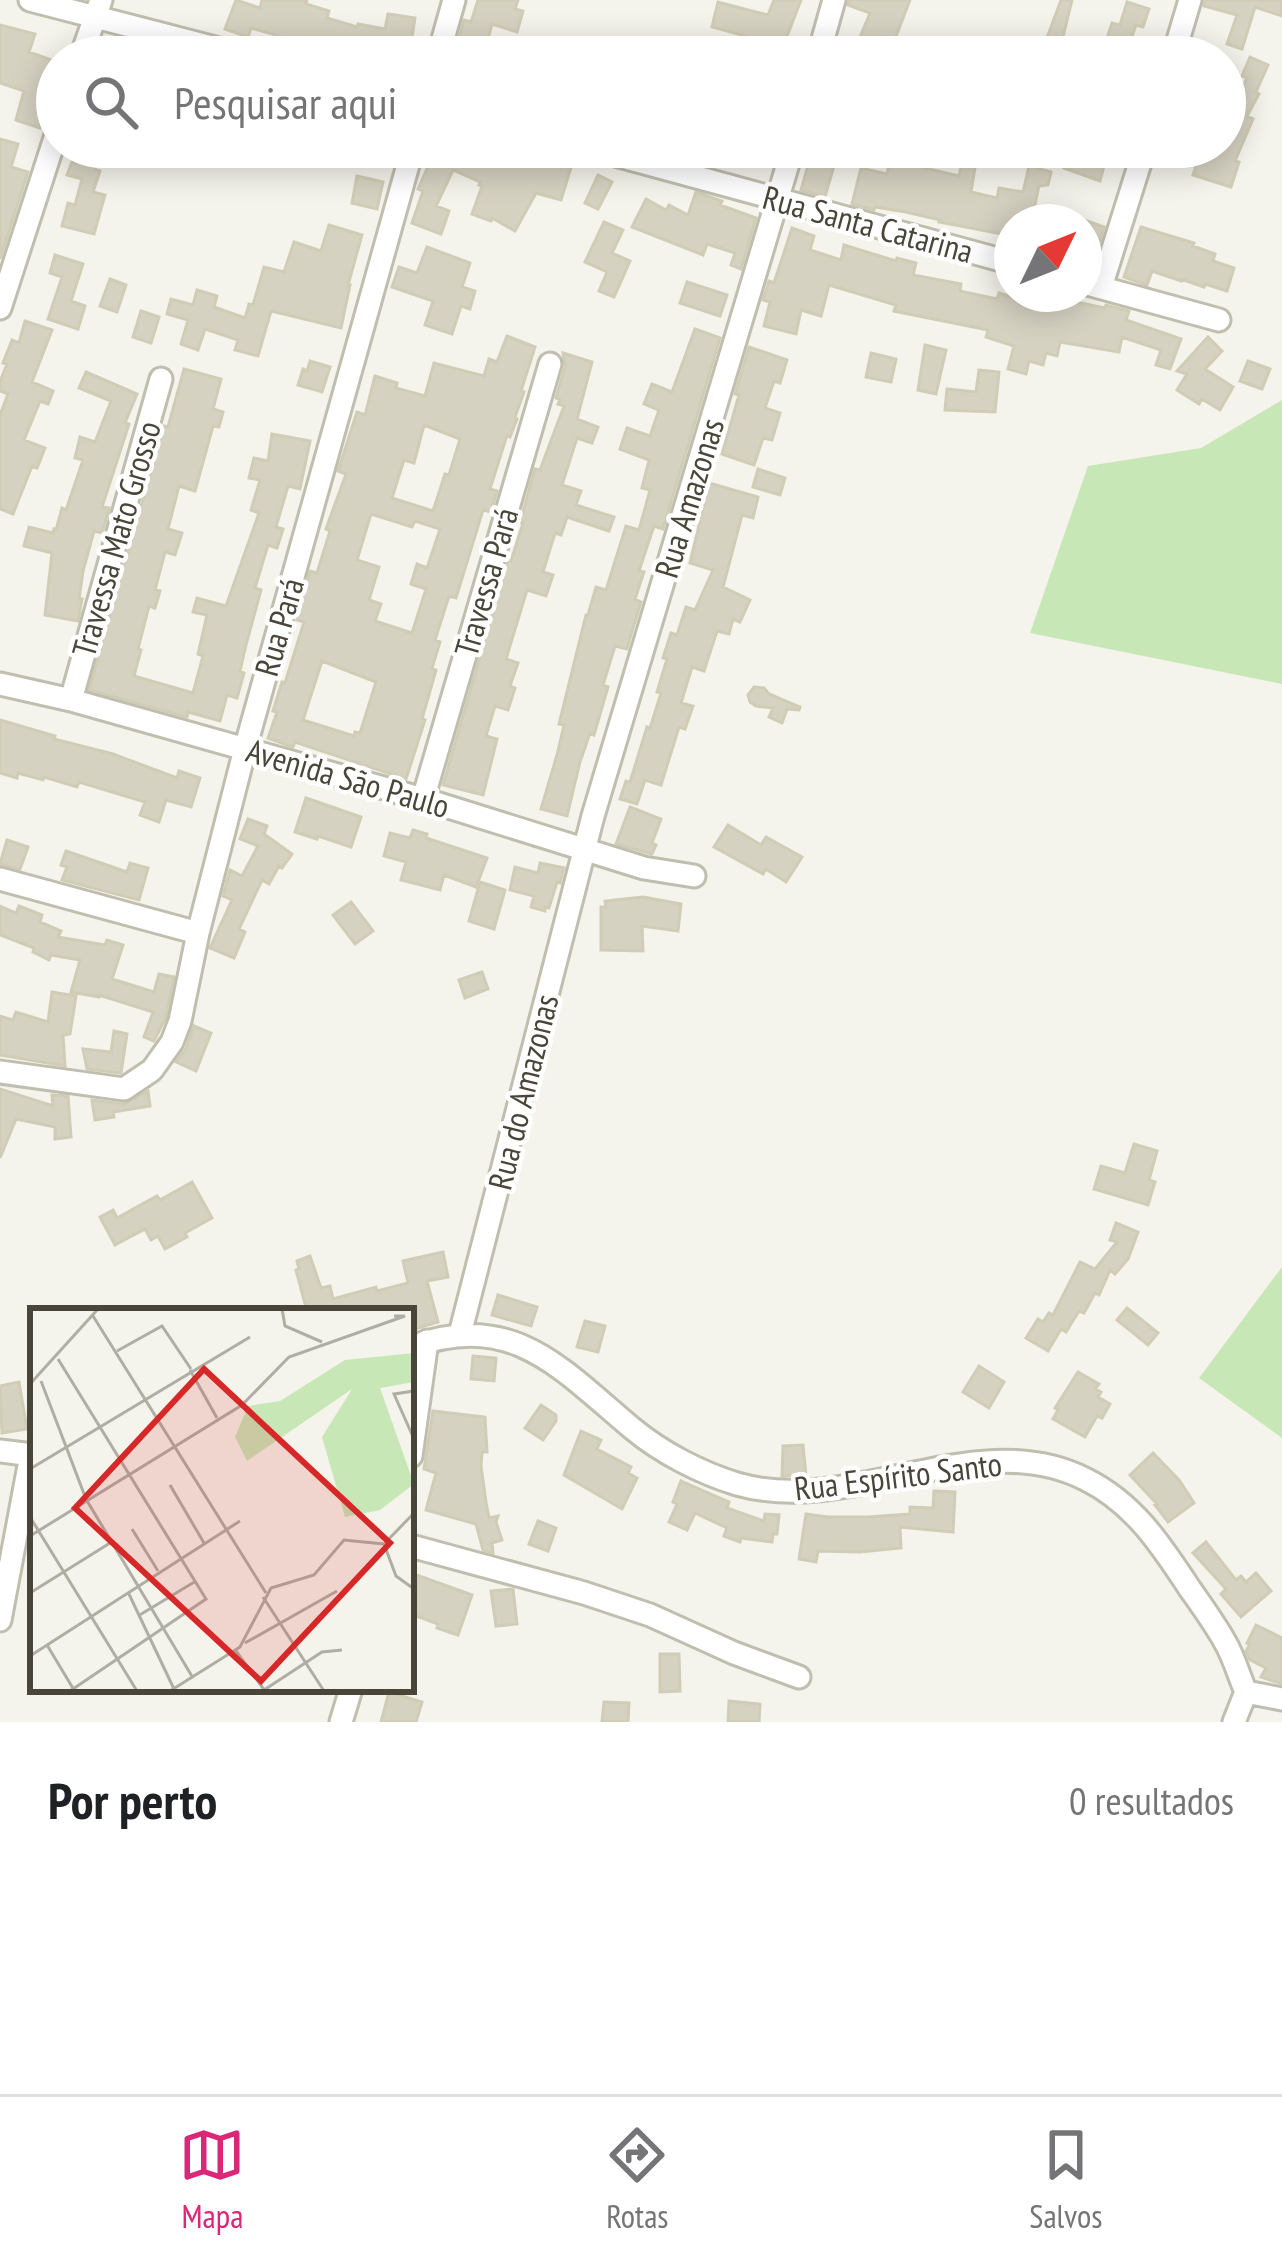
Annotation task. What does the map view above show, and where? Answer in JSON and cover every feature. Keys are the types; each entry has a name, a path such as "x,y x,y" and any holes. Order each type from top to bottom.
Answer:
{"street":[{"path":"30,0 98,8 185,36"},
{"path":"444,36 454,0"},
{"path":"824,36 834,0"},
{"path":"1179,36 1190,0"},
{"path":"0,308 45,168"},
{"name":"Rua Pará","path":"0,1072 124,1089 152,1070 172,1042 245,749 407,168"},
{"name":"Rua Santa Catarina","path":"662,168 994,258"},
{"name":"Rua Amazonas","path":"585,849 787,168"},
{"path":"1102,261 1137,168"},
{"path":"1102,287 1220,320"},
{"name":"Travessa Pará","path":"423,799 550,364"},
{"name":"Travessa Mato Grosso","path":"71,700 161,379"},
{"name":"Avenida São Paulo","path":"0,684 423,799 644,868 694,876"},
{"name":"Rua do Amazonas","path":"460,1334 585,849"},
{"path":"0,879 198,933"},
{"name":"Rua Espírito Santo","path":"419,1344 460,1334 527,1346 553,1360 670,1455 732,1482 770,1492 806,1492 977,1464 1024,1460 1054,1466 1115,1496 1140,1519 1228,1645 1246,1692"},
{"path":"414,1414 419,1344"},
{"path":"0,1451 30,1455"},
{"path":"0,1620 30,1465"},
{"path":"414,1547 650,1615 799,1677"},
{"path":"341,1722 350,1692"},
{"path":"1234,1722 1246,1692 1282,1700"}],"green space":[{"path":"1282,400 1282,684 1030,633 1088,466 1201,448"},
{"path":"1282,1267 1282,1438 1199,1378"}],"building":[{"path":"236,0 260,8 262,0 307,0 306,4 329,11 327,18 357,27 385,29 388,14 415,18 412,36 280,36 251,28 245,36 225,29"},
{"path":"478,0 518,0 515,9 523,11 517,32 492,24 489,36 460,36 464,20 471,22"},
{"path":"774,0 801,0 787,36 746,36 712,27 718,2 768,15"},
{"path":"849,0 910,0 896,36 860,36 870,13 848,5"},
{"path":"1061,0 1072,0 1063,36 1048,36"},
{"path":"1205,0 1282,0 1282,16 1255,7 1246,36 1230,36 1237,15 1204,6"},
{"path":"1127,2 1149,9 1143,27 1136,25 1132,36 1108,36 1112,23 1120,25"},
{"path":"0,25 35,34 29,52 36,54 36,127 16,120 24,91 0,83"},
{"path":"1250,57 1268,65 1247,116 1253,119 1246,135 1247,78"},
{"path":"0,139 18,144 11,167 28,172 0,259"},
{"path":"70,168 100,171 93,192 105,195 94,234 62,226 68,203 75,205 82,179 67,175"},
{"path":"427,168 571,168 561,200 536,193 515,231 492,218 472,214 482,186 453,170 436,206 449,211 441,234 412,223 423,191 418,189"},
{"path":"807,168 833,168 825,197 801,190"},
{"path":"861,168 887,174 888,168 925,168 959,176 961,168 975,168 971,192 997,198 999,188 1023,192 1029,168 1051,172 1048,185 1039,186 1035,204 994,204 994,233 852,204"},
{"path":"1064,168 1103,168 1100,181"},
{"path":"1195,168 1237,168 1231,187 1193,175"},
{"path":"598,175 612,182 598,209 585,203"},
{"path":"357,176 383,182 377,209 352,203"},
{"path":"696,192 756,218 741,269 731,265 735,253 707,244 703,255 632,227 646,199 688,215"},
{"path":"604,222 623,230 612,253 630,261 614,297 599,291 607,272 585,262"},
{"path":"329,225 362,235 341,328 271,311 258,356 235,350 238,340 205,329 198,350 181,344 188,320 167,314 171,299 193,305 197,290 217,296 214,307 245,318 264,267 284,272 294,242 321,251"},
{"path":"1141,227 1194,243 1215,254 1213,261 1234,268 1227,291 1152,271 1147,285 1124,277"},
{"path":"792,228 814,236 810,250 841,260 844,245 916,263 913,275 961,284 960,291 994,298 994,312 1102,312 1106,305 1129,311 1126,320 1181,339 1170,369 1156,365 1161,350 1122,337 1119,352 1060,342 1057,356 1046,353 1043,365 1029,361 1026,374 1008,369 1014,346 986,337 988,330 894,311 896,305 829,285 821,316 801,310 796,334 764,326 770,302 763,300 769,281 774,283"},
{"path":"427,247 470,263 462,287 475,291 470,309 461,306 452,334 425,325 433,301 392,287 399,267 417,273"},
{"path":"55,255 83,264 71,301 85,306 78,329 48,319 62,277 50,273"},
{"path":"110,279 126,285 117,312 100,306"},
{"path":"687,282 727,295 720,316 680,303"},
{"path":"141,311 159,317 151,343 133,337"},
{"path":"25,321 52,330 32,382 53,391 48,404 40,401 24,440 45,448 37,468 32,466 13,514 0,509 0,415 8,394 0,391 0,382 12,340 19,343"},
{"path":"695,329 720,338 663,529 654,526 639,571 644,572 635,599 641,602 627,649 615,646 603,685 608,687 594,735 590,733 580,762 567,816 541,809 586,615 596,587 606,590 626,526 639,530 650,490 642,488 649,460 620,449 627,428 650,436 659,410 644,404 652,384 672,392"},
{"path":"507,336 535,347 517,419 490,489 497,491 491,512 483,510 456,598 449,596 435,640 440,642 432,668 436,670 406,779 295,742 293,747 268,738 304,622 297,620 310,571 317,573 330,531 326,529 346,474 338,471 357,412 365,415 375,376 425,396 434,363 484,376 489,359 497,362","holes":["424,425 460,439 433,511 392,498 404,460 414,463","371,514 412,527 415,521 440,529 427,568 417,564 411,584 426,589 412,633 375,621 381,604 369,600 379,567 357,560","322,661 376,682 360,733 354,736 303,720"]},
{"path":"1208,337 1222,351 1205,369 1233,387 1220,410 1177,390 1187,374 1177,371"},
{"path":"925,345 946,350 936,394 918,390"},
{"path":"749,347 787,360 765,408 780,413 772,440 763,438 754,465 722,454"},
{"path":"563,353 592,362 577,419 598,427 592,443 577,438 562,485 581,491 576,505 614,517 609,531 567,517 561,535 555,533 543,572 553,575 546,596 527,590 506,659 518,663 510,686 515,688 508,710 495,706 486,736 497,739 483,795 443,785 535,469 540,470 564,406 556,398 565,367"},
{"path":"871,353 896,359 891,382 866,377"},
{"path":"310,361 330,367 322,392 298,385"},
{"path":"1248,361 1270,369 1262,389 1240,381"},
{"path":"184,369 221,379 213,409 223,412 219,427 213,426 195,491 179,486 168,529 182,533 175,555 165,552 155,590 160,591 155,608 149,606 134,676 193,693 207,615 193,612 197,598 226,606 259,513 251,510 260,480 249,478 254,458 268,461 272,434 310,441 300,489 288,486 276,527 283,529 277,548 268,545 255,588 261,590 237,698 227,695 220,721 188,712 187,717 89,690"},
{"path":"979,370 999,372 995,412 945,410 947,389 976,392"},
{"path":"86,372 137,394 102,507 109,508 102,533 94,531 83,571 78,621 45,615 52,553 24,546 29,527 56,530 83,460 75,458 80,437 95,442 111,401 79,388"},
{"path":"758,469 785,478 780,495 753,487"},
{"path":"709,483 758,497 753,518 742,515 723,587 750,600 740,622 733,619 729,634 717,631 704,671 692,667 681,703 693,706 685,729 679,727 661,785 645,780 637,804 620,799 661,693 657,692 671,633 677,635 686,607 695,610 713,570 690,563"},
{"path":"754,687 764,688 799,710 787,709 782,723 769,717 773,708 750,702 748,695"},
{"path":"0,720 177,778 179,771 200,778 191,807 166,800 159,822 140,815 145,802 79,782 77,787 44,777 0,773"},
{"path":"306,798 361,817 351,847 295,832"},
{"path":"630,807 661,819 652,854 616,844"},
{"path":"248,819 267,826 264,834 292,854 269,884 262,880 239,929 245,932 234,958 210,948 232,900 223,896 230,870 242,876 258,846 240,839"},
{"path":"728,825 761,845 766,837 802,857 786,882 714,847"},
{"path":"413,830 487,858 476,887 444,875 440,890 401,880 406,862 384,856 390,833 410,838"},
{"path":"7,840 28,847 20,869 0,864"},
{"path":"66,851 127,872 130,863 148,868 139,900 62,880"},
{"path":"540,863 564,868 545,911 531,907 534,896 510,890 515,867 538,873"},
{"path":"480,882 505,890 494,929 469,921"},
{"path":"643,897 681,904 678,931 642,926 643,951 601,950 605,901"},
{"path":"351,902 373,931 355,944 333,915"},
{"path":"0,906 16,913 19,906 42,915 40,922 61,931 58,937 123,945 112,979 154,992 159,974 174,977 166,1017 154,1041 144,1037 153,1012 99,995 71,992 80,960 51,955 49,960 33,952 34,948 0,935"},
{"path":"482,972 488,989 465,998 459,980"},
{"path":"52,992 76,996 70,1034 63,1035 65,1066 0,1055 0,1016 13,1020 16,1012 48,1022"},
{"path":"194,1026 211,1033 196,1071 176,1062"},
{"path":"114,1031 127,1034 121,1073 87,1069 83,1049 111,1052"},
{"path":"0,1089 53,1106 52,1095 68,1096 71,1137 55,1139 55,1127 16,1119 0,1158"},
{"path":"148,1091 150,1106 95,1120 92,1100 124,1104"},
{"path":"1134,1144 1157,1151 1148,1205 1094,1189 1101,1166 1125,1173"},
{"path":"192,1182 212,1218 165,1249 158,1236 151,1240 145,1229 115,1245 100,1217 113,1210 117,1218"},
{"path":"1116,1223 1138,1232 1128,1259 1115,1274 1110,1270 1099,1295 1095,1293 1066,1332 1061,1329 1048,1351 1026,1338 1038,1319 1043,1322 1049,1313 1053,1315 1080,1262 1095,1269 1117,1242 1110,1240"},
{"path":"443,1252 448,1277 427,1281 438,1322 414,1329 414,1308 306,1308 297,1261 310,1256 321,1288 330,1286 333,1299 408,1283 403,1261"},
{"path":"498,1295 537,1307 531,1326 492,1315"},
{"path":"1127,1308 1158,1333 1148,1345 1117,1320"},
{"path":"585,1321 605,1326 598,1352 577,1347"},
{"path":"473,1356 496,1358 494,1381 471,1379"},
{"path":"979,1366 1004,1382 989,1408 963,1392"},
{"path":"1078,1372 1099,1384 1095,1389 1101,1392 1098,1397 1110,1404 1085,1437 1053,1419"},
{"path":"19,1382 27,1429 2,1433 0,1386"},
{"path":"541,1405 556,1415 543,1440 525,1428"},
{"path":"433,1411 485,1417 487,1452 482,1452 481,1466 489,1518 498,1516 502,1540 492,1543 493,1553 483,1550 476,1524 426,1510 436,1473 424,1469"},
{"path":"581,1431 601,1440 597,1449 631,1467 628,1473 637,1478 622,1509 564,1475"},
{"path":"803,1445 806,1475 782,1476 783,1446"},
{"path":"1153,1453 1194,1503 1168,1522 1130,1475"},
{"path":"681,1481 729,1502 727,1508 764,1521 765,1514 779,1515 777,1534 772,1542 741,1538 740,1542 724,1536 727,1528 695,1513 687,1530 669,1522"},
{"path":"934,1491 955,1492 953,1532 900,1527 901,1548 818,1551 816,1562 799,1559 806,1514 910,1514 910,1507 933,1508"},
{"path":"538,1521 556,1528 548,1551 529,1544"},
{"path":"1206,1542 1236,1580 1241,1576 1246,1582 1256,1573 1271,1591 1241,1617 1221,1594 1226,1589 1193,1553"},
{"path":"414,1574 472,1595 458,1635 437,1628 438,1624 414,1615"},
{"path":"513,1589 517,1624 496,1626 491,1591"},
{"path":"1256,1625 1282,1638 1282,1684 1261,1677 1266,1668 1250,1660 1246,1651"},
{"path":"660,1654 679,1654 680,1691 660,1692"},
{"path":"389,1692 422,1702 416,1722 381,1722"},
{"path":"729,1701 760,1704 759,1722 728,1722"},
{"path":"604,1702 629,1703 628,1722 602,1722"}]}
